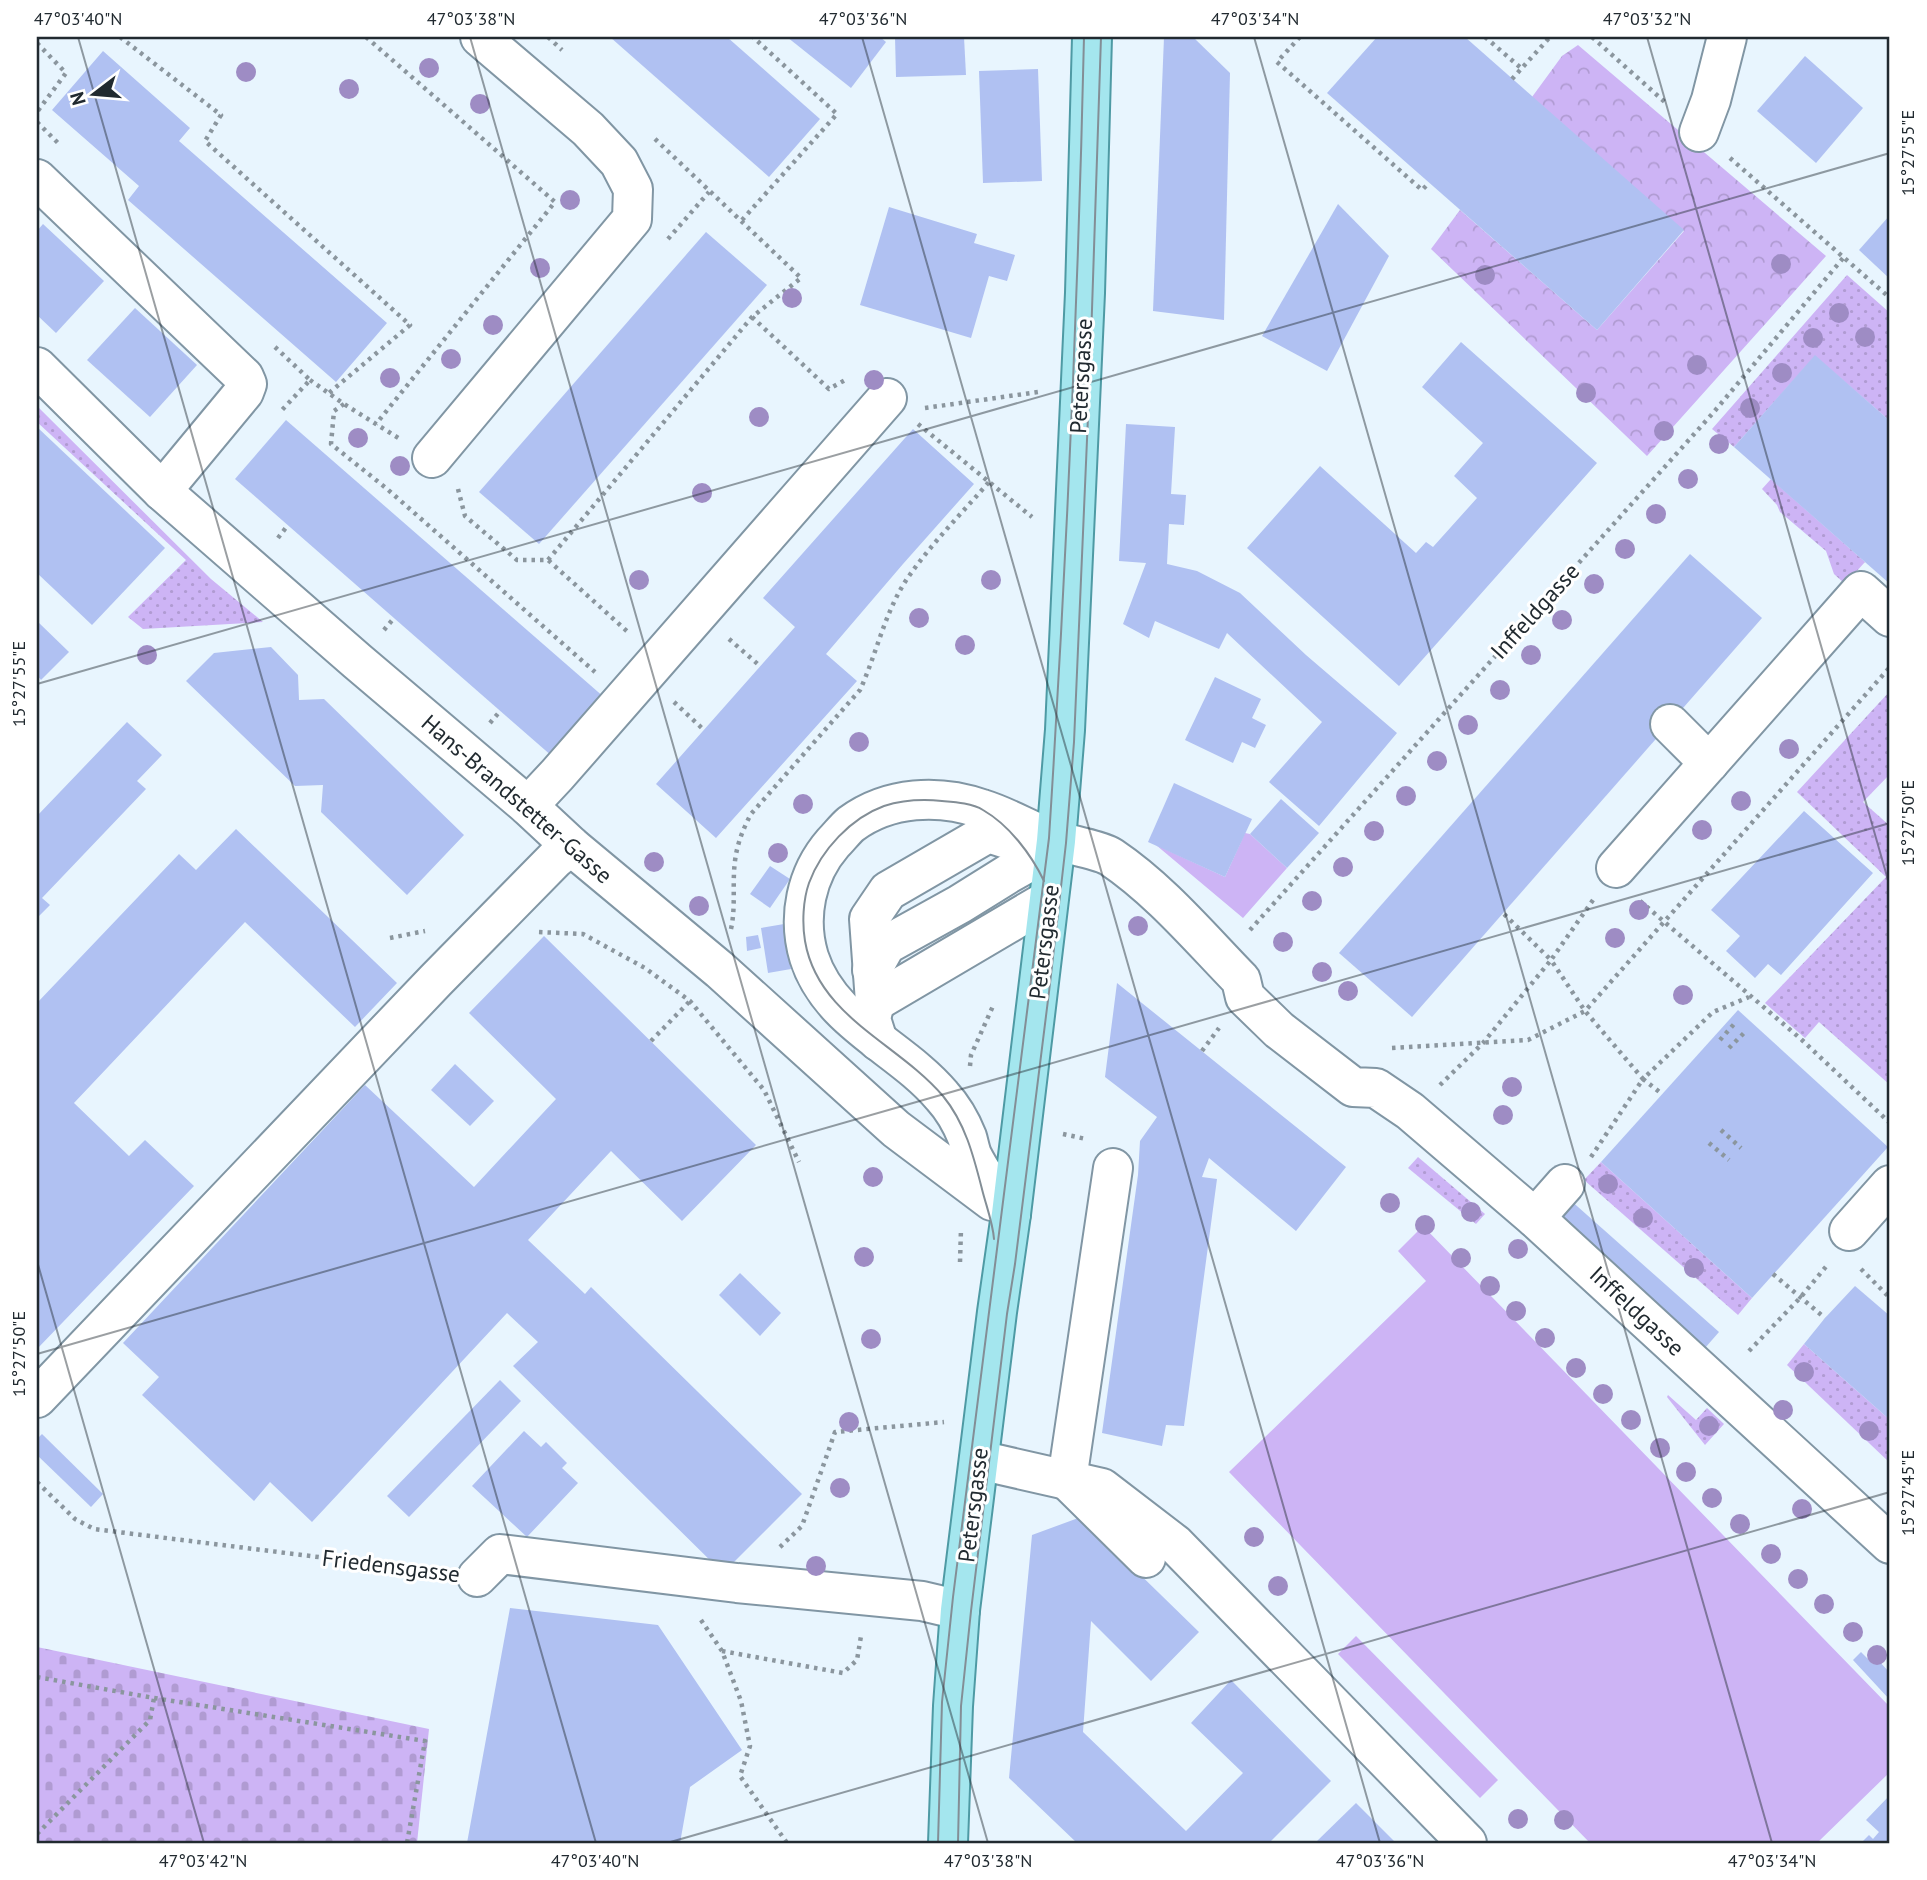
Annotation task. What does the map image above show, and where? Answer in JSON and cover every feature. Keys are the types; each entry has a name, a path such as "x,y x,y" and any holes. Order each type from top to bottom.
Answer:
{"main road":[{"name":"Petersgasse","path":"948,1843 960,1610 1055,848 1065,730 1086,279 1092,37"}],"street":[{"path":"432,458 632,219 633,189 619,162 588,129 480,37"},
{"path":"1699,132 1711,100 1727,37"},
{"path":"37,179 244,377 247,384 244,392 162,491"},
{"name":"Hans-Brandstetter-Gasse","path":"37,367 162,491 366,670 528,806 570,846 720,970 896,1129 1011,1214"},
{"path":"528,806 624,698 662,677 897,406"},
{"path":"1613,871 1861,591 1890,617"},
{"path":"1670,724 1709,763"},
{"name":"Inffeldgasse","path":"1011,1214 973,1156 958,1118 943,1097 928,1081 849,1017 828,994 810,958 803,919 808,884 822,856 850,825 885,806 913,800 953,802 982,808 1055,848 1107,854 1141,880 1234,973 1245,997 1279,1030 1353,1087 1376,1088 1410,1111 1535,1218 1890,1544"},
{"path":"37,1398 484,931 570,846"},
{"path":"878,1041 871,1019 874,986 886,945 1055,848"},
{"path":"874,986 1048,900"},
{"path":"1067,1480 1112,1168"},
{"path":"1535,1218 1575,1175"},
{"path":"1846,1252 1890,1185"},
{"path":"979,1460 1102,1488 1184,1552 1467,1843"},
{"path":"1067,1480 1146,1558"},
{"name":"Friedensgasse","path":"477,1577 500,1554 737,1583 922,1601 960,1610"}],"path":[{"path":"120,37 221,114 205,141 410,325 329,393"},
{"path":"366,37 555,202 376,424"},
{"path":"548,560 752,317 802,278 742,220 837,114 752,37"},
{"path":"1300,37 1278,62 1422,190 1429,183"},
{"path":"1485,37 1521,68"},
{"path":"1512,79 1550,37"},
{"path":"37,43 66,73 37,112"},
{"name":"Inffeldgasse","path":"1234,973 1248,933 1713,413 1844,257 1890,298"},
{"path":"752,317 829,389 858,372 1032,517"},
{"path":"310,380 432,458 456,482 465,516 517,560 548,560 662,677 704,730"},
{"path":"897,406 932,406 1038,392"},
{"path":"344,404 334,411 331,444 397,497 624,698"},
{"path":"730,935 734,916 735,861 742,831 751,814 860,690 877,643 908,578 933,545 989,482"},
{"path":"721,631 760,666"},
{"path":"1392,1048 1528,1040 1585,1011 1890,667"},
{"path":"1410,1111 1483,1043 1550,960 1613,871 1664,922 1802,1040 1890,1124"},
{"path":"1504,914 1550,960 1585,1011 1643,1079 1662,1094"},
{"path":"390,938 429,930 583,933 645,968 690,1001 764,1090 799,1162"},
{"path":"651,1041 696,995"},
{"path":"1575,1175 1643,1079 1713,1012 1749,997"},
{"path":"970,1075 971,1055 990,1014"},
{"path":"1720,1040 1735,1023"},
{"path":"1202,1051 1221,1025"},
{"path":"1730,1048 1745,1032"},
{"path":"1721,1130 1741,1148"},
{"path":"1709,1143 1729,1160"},
{"path":"960,1268 961,1218"},
{"path":"1749,1350 1846,1252 1890,1298"},
{"path":"1773,1274 1825,1318"},
{"path":"737,1583 770,1557 802,1526 835,1432 945,1422"},
{"name":"Friedensgasse","path":"37,1482 75,1519 94,1529 477,1577"},
{"path":"722,1651 843,1673 857,1660 867,1595"},
{"path":"703,1623 722,1651 741,1700 750,1746 740,1776 788,1843"},
{"path":"37,1676 154,1698 425,1741 407,1843"},
{"path":"37,1834 150,1720 154,1698"}],"green space":[{"path":"1578,45 1826,256 1647,456 1431,249 1460,210 1597,330 1684,231 1532,97 1562,56"},
{"path":"1847,275 1890,313 1890,421 1815,356 1734,447 1712,429"},
{"path":"37,406 211,579 263,622 143,629 128,617 186,560 37,422"},
{"path":"1771,479 1865,562 1845,584 1834,574 1826,551 1780,512 1762,489"},
{"path":"1890,691 1890,774 1863,802 1890,826 1890,1085 1819,1022 1805,1038 1765,1003 1886,877 1797,792"},
{"path":"1245,833 1250,834 1287,868 1243,918 1156,845 1225,877"},
{"path":"1418,1157 1485,1214 1476,1224 1408,1168"},
{"path":"1601,1162 1752,1298 1738,1315 1584,1180"},
{"path":"1423,1226 1890,1707 1890,1772 1817,1843 1590,1843 1229,1472 1426,1281 1398,1251"},
{"path":"1804,1344 1890,1420 1890,1463 1787,1365"},
{"path":"1668,1395 1696,1420 1707,1408 1724,1424 1705,1445"},
{"path":"1356,1636 1498,1780 1480,1798 1338,1654"},
{"path":"37,1647 429,1729 417,1843 37,1843"}],"building":[{"path":"610,37 727,37 820,119 769,177"},
{"path":"787,37 880,37 886,42 851,88"},
{"path":"895,37 964,37 966,75 896,77"},
{"path":"1164,37 1193,37 1230,73 1224,320 1153,311"},
{"path":"1377,37 1465,37 1684,230 1597,330 1327,93"},
{"path":"103,51 190,128 179,141 387,323 336,382 128,200 139,186 52,110"},
{"path":"1805,56 1863,108 1816,163 1757,111"},
{"path":"1038,69 1042,181 983,183 979,71"},
{"path":"1338,204 1389,256 1327,371 1262,336"},
{"path":"889,207 977,234 974,243 1015,255 1007,281 989,276 971,338 860,305"},
{"path":"1890,215 1890,279 1859,250"},
{"path":"43,224 104,281 56,333 37,315 37,231"},
{"path":"706,232 767,285 539,544 479,492"},
{"path":"135,308 197,365 150,417 87,360"},
{"path":"1461,342 1597,463 1399,686 1247,548 1320,466 1416,553 1426,542 1433,547 1477,498 1454,476 1483,443 1422,387"},
{"path":"1815,355 1890,421 1890,584 1734,447"},
{"path":"286,420 605,698 553,757 235,479"},
{"path":"1126,424 1175,427 1171,494 1186,495 1184,525 1169,524 1167,564 1197,571 1240,593 1306,655 1397,733 1319,826 1269,782 1322,722 1227,633 1219,649 1155,621 1149,638 1123,624 1146,563 1119,561"},
{"path":"37,427 165,548 92,625 37,573"},
{"path":"913,429 974,484 826,654 857,681 716,838 656,784 795,627 763,598"},
{"path":"1690,554 1762,618 1412,1017 1339,953"},
{"path":"37,621 69,652 41,680 37,675"},
{"path":"271,647 298,675 299,700 324,699 464,835 407,895 321,812 323,785 295,786 186,681 214,653"},
{"path":"1215,677 1261,699 1252,718 1266,725 1255,748 1242,742 1233,763 1185,740"},
{"path":"127,722 162,755 137,781 146,789 42,898 50,905 37,918 37,816"},
{"path":"1174,783 1252,819 1225,877 1148,842"},
{"path":"1281,799 1319,833 1287,868 1250,834"},
{"path":"1804,811 1873,873 1781,975 1768,964 1755,978 1726,951 1740,936 1711,910"},
{"path":"236,829 397,983 355,1027 245,922 74,1103 129,1156 145,1140 194,1186 37,1349 37,1003 179,854 196,870"},
{"path":"770,866 790,879 770,908 750,894"},
{"path":"784,924 791,969 768,973 761,928"},
{"path":"758,935 761,948 747,951 746,937"},
{"path":"544,936 756,1145 682,1221 611,1151 528,1240 585,1294 591,1287 802,1494 723,1573 513,1366 538,1342 507,1313 312,1522 270,1482 254,1501 142,1395 159,1377 123,1343 365,1085 474,1187 556,1099 469,1013"},
{"path":"1117,983 1346,1167 1296,1231 1209,1158 1202,1177 1217,1179 1184,1426 1166,1425 1162,1446 1102,1433 1138,1175 1140,1141 1157,1117 1105,1077"},
{"path":"1738,1010 1888,1147 1752,1298 1601,1162"},
{"path":"455,1064 494,1101 470,1126 431,1090"},
{"path":"1560,1191 1719,1332 1705,1348 1546,1207"},
{"path":"740,1273 781,1313 760,1336 719,1295"},
{"path":"1855,1286 1890,1316 1890,1420 1804,1344"},
{"path":"500,1380 521,1401 409,1517 387,1496"},
{"path":"524,1431 541,1447 546,1442 567,1463 562,1468 578,1483 527,1537 472,1486"},
{"path":"42,1434 103,1494 91,1507 37,1455 37,1439"},
{"path":"1081,1517 1199,1632 1151,1681 1091,1621 1083,1732 1186,1831 1243,1773 1191,1723 1231,1680 1331,1781 1269,1843 1077,1843 1009,1778 1032,1535"},
{"path":"510,1608 658,1625 742,1750 690,1787 680,1843 467,1843"},
{"path":"1861,1652 1873,1664 1878,1660 1890,1673 1890,1700 1853,1660"},
{"path":"1890,1795 1890,1843 1861,1843 1869,1835 1873,1839 1879,1832 1866,1820"},
{"path":"1356,1803 1396,1843 1315,1843"}],"tram line":[{"path":"938,1843 942,1702 953,1597 1049,838 1071,438 1084,37"},
{"path":"958,1843 961,1706 971,1611 1049,992 1074,742 1101,37"},
{"path":"994,1239 972,1154 958,1118 943,1096 925,1077 862,1027 826,990 813,967 805,941 804,904 814,871 821,859 849,827 872,811 913,800 957,802 974,806 993,816 1018,841 1044,881"}]}
